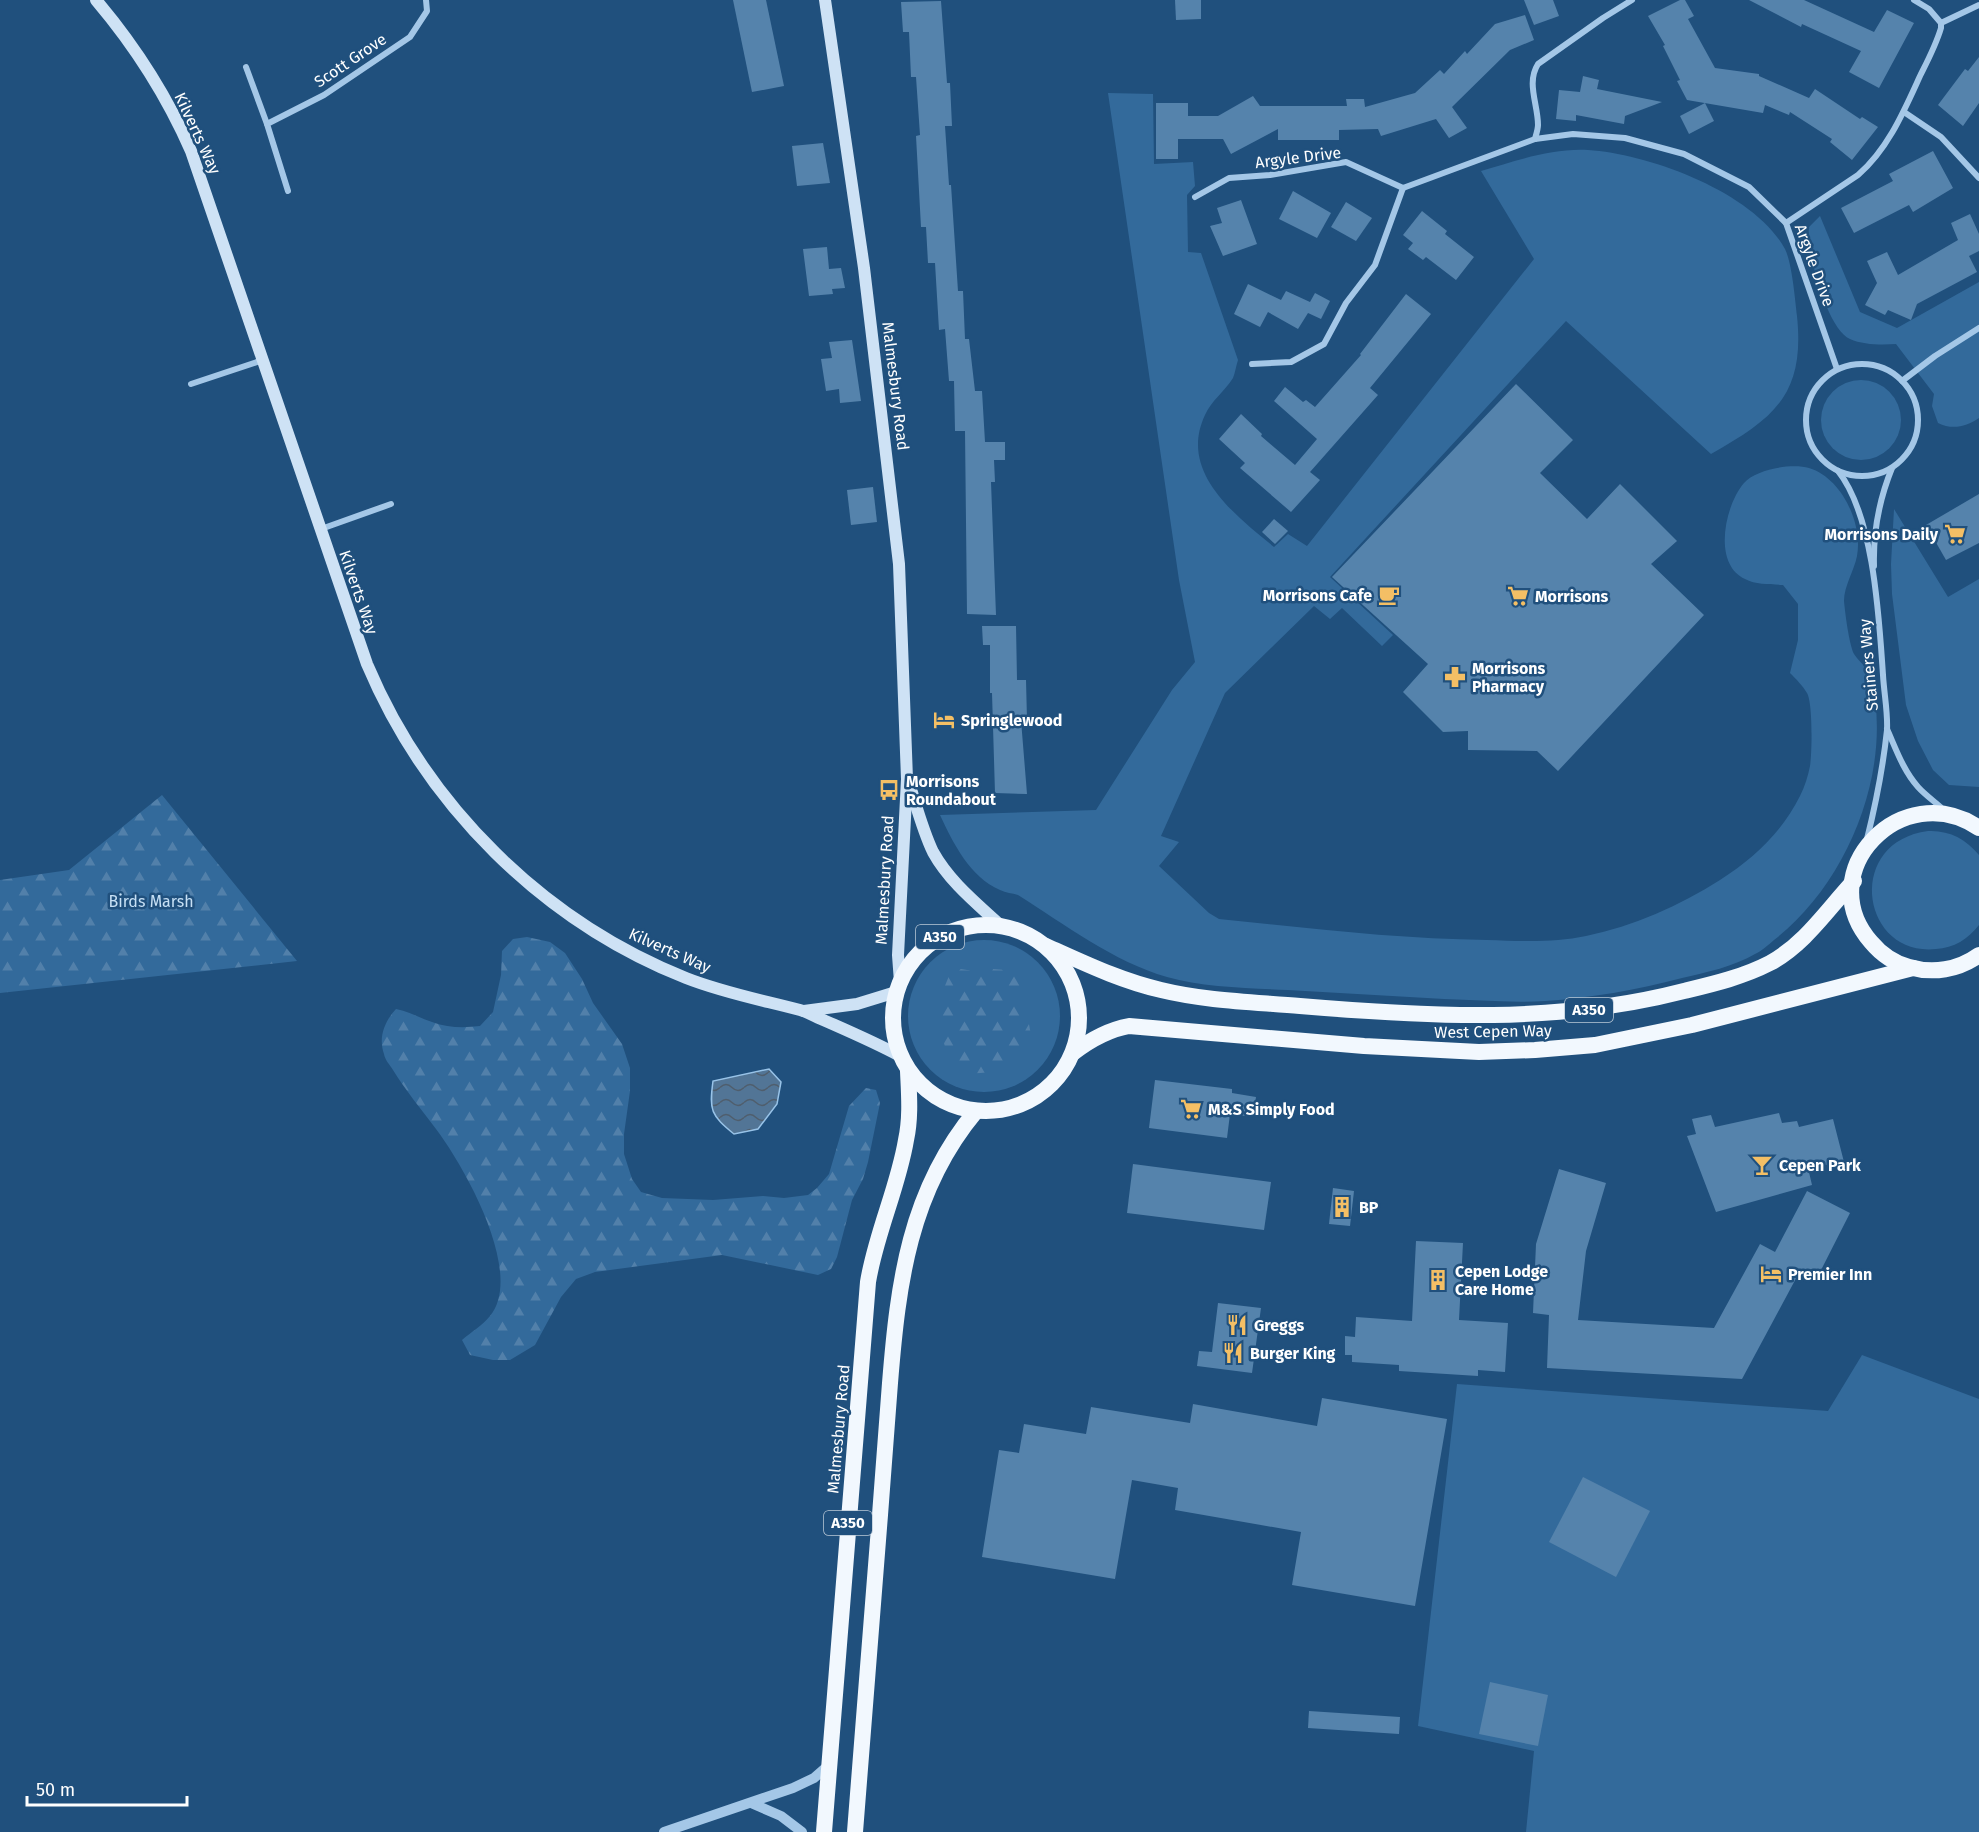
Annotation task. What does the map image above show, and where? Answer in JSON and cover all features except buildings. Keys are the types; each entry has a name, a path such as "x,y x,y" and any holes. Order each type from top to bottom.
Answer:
{"highway":[{"path":"1979,815 1954,816 1926,812 1897,820 1879,832 1864,850 1856,869 1853,896 1855,912 1864,933 1885,955 1899,963 1930,971 1969,962 1979,955"},
{"path":"1954,816 1979,828"},
{"name":"West Cepen Way","path":"1046,946 1134,983 1200,997 1402,1014 1477,1016 1562,1013 1675,994 1731,979 1770,963 1796,946 1854,881"},
{"name":"A350","path":"999,924 1020,930 1046,946 1067,972 1077,1000 1078,1027 1073,1053 1066,1067 1049,1086 1016,1106 976,1111 936,1097 926,1091 904,1063 892,1029 898,987 912,961 941,936 969,926 999,924"},
{"name":"West Cepen Way","path":"1073,1053 1106,1032 1129,1026 1436,1050 1535,1050 1595,1045 1692,1025 1913,968"},
{"name":"Malmesbury Road","path":"824,1832 868,1282 879,1234 907,1137 910,1102 904,1063"},
{"name":"A350","path":"855,1832 892,1362 901,1278 918,1218 936,1173 950,1146 976,1111"}],"main road":[{"name":"Kilverts Way","path":"96,0 140,56 183,131 198,168 320,530 368,664 390,713 427,773 472,829 513,870 574,918 634,955 716,989 748,999 803,1011 853,1032 904,1063"},
{"name":"Malmesbury Road","path":"825,0 864,268 899,564 907,779 898,987"},
{"name":"Malmesbury Road","path":"907,779 934,852 954,882 999,924"},
{"name":"Kilverts Way","path":"803,1011 857,1004 898,987"}],"street":[{"name":"Scott Grove","path":"267,124 324,95 410,37 428,10 426,0"},
{"path":"1536,139 1538,125 1533,78 1539,64 1632,0"},
{"path":"1914,0 1929,9 1941,22"},
{"path":"1941,22 1979,5"},
{"path":"1786,223 1868,166 1904,112 1937,41 1941,22"},
{"path":"246,67 288,191"},
{"path":"1904,112 1941,137 1979,178"},
{"name":"Argyle Drive","path":"1195,197 1229,178 1270,175 1346,162 1403,188 1536,139 1573,134 1625,138 1684,154 1749,188 1786,223 1837,369"},
{"path":"1252,364 1291,362 1324,345 1346,303 1375,265 1403,188"},
{"path":"1902,381 1935,356 1979,328"},
{"path":"191,384 264,360"},
{"path":"1856,364 1876,366 1894,374 1912,395 1917,412 1917,428 1913,444 1904,457 1892,467 1875,475 1856,476 1838,471 1821,458 1811,445 1806,429 1806,412 1812,395 1822,380 1837,369 1856,364"},
{"name":"Stainers Way","path":"1864,850 1880,785 1887,728 1876,599 1874,532 1882,495 1892,467"},
{"name":"Stainers Way","path":"1838,471 1850,490 1862,520 1876,599"},
{"path":"320,530 391,504"},
{"name":"Stainers Way","path":"1887,728 1911,778 1918,787 1954,816"},
{"path":"664,1832 805,1783 830,1764"},
{"path":"751,1803 781,1816 802,1832"}],"green space":[{"path":"1108,93 1153,94 1154,164 1193,162 1195,186 1187,195 1188,252 1201,253 1238,360 1233,378 1205,415 1199,436 1199,455 1205,473 1228,506 1274,547 1288,534 1307,546 1534,259 1481,171 1561,151 1588,150 1613,153 1669,168 1698,180 1750,210 1770,229 1785,249 1790,263 1798,343 1796,365 1790,384 1781,401 1768,415 1753,428 1711,454 1566,321 1330,577 1393,635 1382,646 1342,608 1330,619 1314,606 1225,693 1161,836 1179,842 1159,866 1209,913 1219,919 1386,935 1511,941 1549,941 1604,932 1672,907 1720,880 1756,853 1776,833 1800,796 1810,766 1812,729 1809,699 1804,688 1790,673 1798,640 1798,604 1783,585 1763,584 1745,579 1728,561 1725,548 1727,519 1737,493 1744,483 1757,474 1775,468 1802,467 1821,473 1831,481 1848,504 1857,530 1857,556 1844,601 1852,649 1871,678 1876,713 1876,750 1870,787 1843,857 1823,888 1800,916 1763,950 1729,966 1631,990 1545,1001 1507,1002 1217,986 1167,977 1128,962 1090,941 1018,895 1002,891 989,884 971,868 940,815 1096,810 1172,690 1195,662 1179,580"},
{"path":"1820,216 1860,312 1897,328 1979,282 1979,418 1959,427 1938,423 1932,406 1934,394 1896,344 1879,344 1850,339 1833,321 1820,288 1809,238 1809,227"},
{"path":"1853,380 1869,380 1890,391 1901,412 1901,428 1890,449 1869,460 1853,460 1839,454 1827,442 1821,428 1821,412 1827,398 1839,386"},
{"path":"1894,509 1948,597 1979,579 1979,787 1949,785 1933,770 1918,741 1906,705 1892,594"},
{"name":"Birds Marsh","path":"162,795 297,961 0,993 0,880 69,870"},
{"path":"1928,831 1950,834 1969,844 1979,855 1979,925 1960,942 1936,949 1911,947 1891,935 1878,918 1872,897 1874,875 1883,855 1901,840"},
{"path":"527,937 550,942 565,953 582,979 593,1003 622,1044 630,1068 624,1154 632,1179 641,1192 662,1198 713,1200 808,1195 829,1174 849,1106 866,1088 876,1090 880,1103 868,1162 863,1179 852,1200 837,1257 831,1269 818,1275 722,1255 595,1272 576,1279 561,1297 535,1345 510,1360 493,1360 470,1355 462,1340 490,1316 499,1297 500,1274 496,1248 487,1220 461,1168 448,1146 386,1060 382,1048 382,1035 396,1009 444,1025 480,1026 493,1012 501,975 502,951 513,939"},
{"path":"984,940 1013,945 1038,962 1055,987 1060,1016 1055,1045 1038,1070 1013,1087 984,1092 955,1087 930,1070 913,1045 908,1016 913,987 930,962 955,945"},
{"path":"961,969 985,973 993,969 1019,971 1031,1035 1016,1060 993,1071 967,1073 951,1068 940,1029 937,1005 949,976"},
{"path":"1862,1355 1979,1399 1979,1832 1526,1832 1534,1751 1418,1726 1457,1384 1828,1411"}],"water":[{"path":"769,1069 781,1082 777,1104 758,1129 734,1134 720,1122 713,1112 711,1099 713,1081"}],"place":[{"name":"Morrisons Daily","path":"1955,534"},
{"name":"Morrisons Cafe","path":"1389,595"},
{"name":"Morrisons","path":"1518,596"},
{"name":"Morrisons Pharmacy","path":"1455,677"},
{"name":"Springlewood","path":"944,720"},
{"name":"Morrisons Roundabout","path":"889,790"},
{"name":"M&S Simply Food","path":"1191,1109"},
{"name":"Cepen Park","path":"1762,1165"},
{"name":"BP","path":"1342,1207"},
{"name":"Premier Inn","path":"1771,1274"},
{"name":"Cepen Lodge Care Home","path":"1438,1280"},
{"name":"Greggs","path":"1237,1325"},
{"name":"Burger King","path":"1233,1353"}]}
